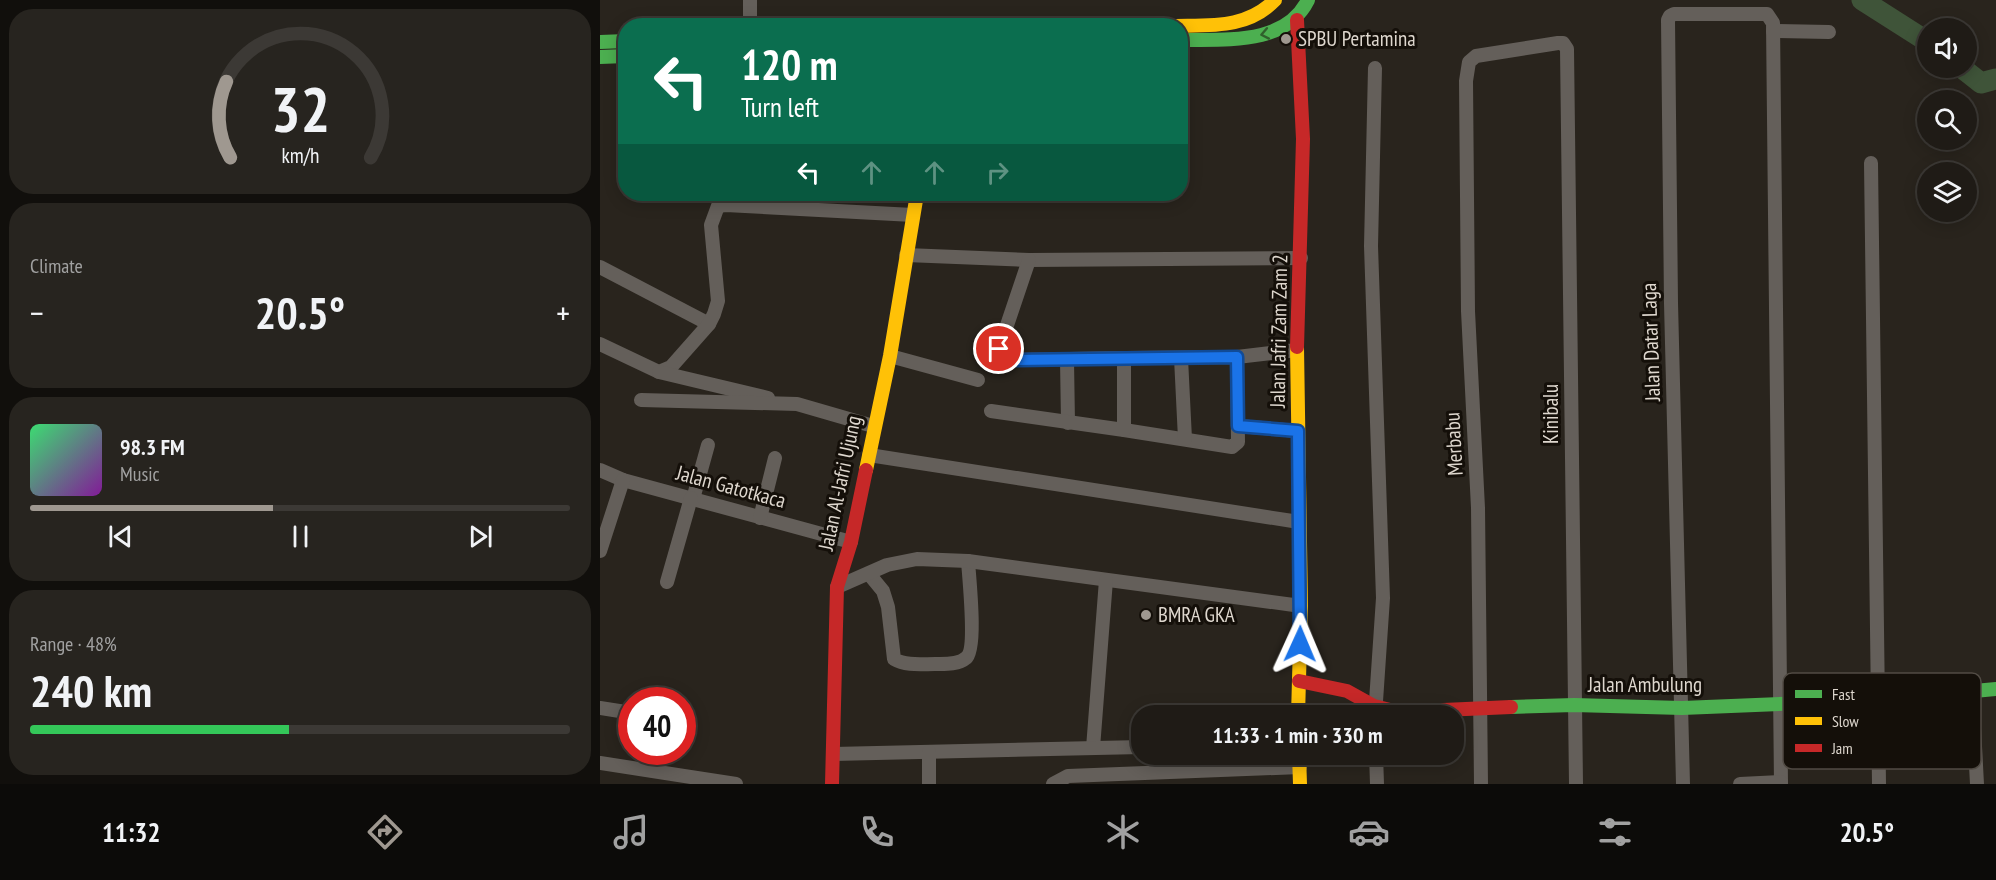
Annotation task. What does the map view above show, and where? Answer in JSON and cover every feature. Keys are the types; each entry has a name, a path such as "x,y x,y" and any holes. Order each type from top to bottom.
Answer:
{"street":[{"path":"750,0 750,18"},
{"path":"1188,25 1247,21 1269,8 1275,0"},
{"path":"1188,40 1257,36 1274,32 1297,20 1308,0"},
{"name":"Jalan Datar Laga","path":"1683,784 1671,303 1668,18 1674,14 1763,14 1771,18 1773,31"},
{"name":"Jalan Jafri Zam Zam 2","path":"1297,20 1303,129 1297,350 1300,606 1298,705"},
{"path":"1740,784 1781,783 1773,31 1829,32"},
{"path":"600,42 618,41"},
{"name":"Merbabu","path":"1481,784 1478,508 1468,311 1464,102 1467,69 1471,59 1486,53 1550,43 1565,44"},
{"name":"Kinibalu","path":"1565,44 1568,49 1568,244 1574,417 1576,784"},
{"path":"600,57 618,56"},
{"path":"1375,68 1371,246 1383,598 1376,705"},
{"path":"1871,163 1878,673"},
{"path":"808,209 810,201"},
{"name":"Jalan Al-Jafri Ujung","path":"832,784 837,587 851,542 873,426 890,356 916,201"},
{"path":"659,372 671,368 709,324 718,301 711,225 718,206 726,204 913,215"},
{"path":"906,255 1029,260 1301,258"},
{"path":"1029,260 999,349 1008,358 1067,360 1237,357 1297,350"},
{"path":"600,267 709,324"},
{"path":"600,344 659,372 873,426"},
{"path":"890,356 978,380"},
{"path":"991,411 1235,447 1238,442 1237,357"},
{"path":"1124,358 1124,430"},
{"path":"1181,358 1185,439"},
{"path":"1067,360 1068,423"},
{"path":"641,400 797,405"},
{"path":"1238,426 1298,431"},
{"path":"667,582 708,445"},
{"path":"869,455 1299,522"},
{"path":"760,518 775,458"},
{"name":"Jalan Gatotkaca","path":"600,470 623,480 851,542"},
{"path":"600,551 623,480"},
{"path":"837,587 887,565 917,559 968,561 1300,606"},
{"path":"869,574 883,591 888,607 894,659 911,664 956,663 967,658 970,653 972,634 968,561"},
{"path":"1093,748 1106,580"},
{"name":"Jalan Ambulung","path":"1299,681 1347,691 1367,705"},
{"name":"Jalan Ambulung","path":"1981,690 1996,689"},
{"name":"Jalan Ambulung","path":"1464,711 1574,705 1682,708 1783,704"},
{"path":"600,708 618,711"},
{"path":"833,754 1131,747"},
{"path":"929,752 929,784"},
{"path":"600,763 662,779 736,784"},
{"path":"1053,784 1068,776 1195,778 1275,765"},
{"path":"1299,765 1300,784"},
{"path":"1376,765 1377,784"},
{"path":"1879,769 1879,784"},
{"path":"1976,769 1977,784"}],"waterway":[{"path":"1862,0 1917,35"},
{"path":"1975,78 1981,83 1996,79"}],"traffic: fast":[{"path":"1188,40 1234,39 1269,33 1285,26 1298,15 1308,0"},
{"path":"600,42 618,41"},
{"path":"600,57 618,56"},
{"path":"1981,690 1996,689"},
{"path":"1511,707 1574,705 1682,708 1783,704"}],"traffic: slow":[{"path":"1188,26 1227,24 1240,21 1264,9 1275,0"},
{"path":"866,470 890,356 916,201"},
{"path":"1297,347 1301,606 1298,705"},
{"path":"1299,765 1300,784"}],"traffic: jam":[{"path":"1297,20 1303,139 1297,347"},
{"path":"832,784 837,587 851,542 866,470"},
{"path":"1299,681 1347,691 1374,706 1398,712 1511,707"}],"place":[{"name":"SPBU Pertamina","path":"1286,39"},
{"name":"BMRA GKA","path":"1146,615"}],"route":[{"path":"999,349 1008,358 1016,360 1237,357 1238,426 1298,431 1300,644"}]}
